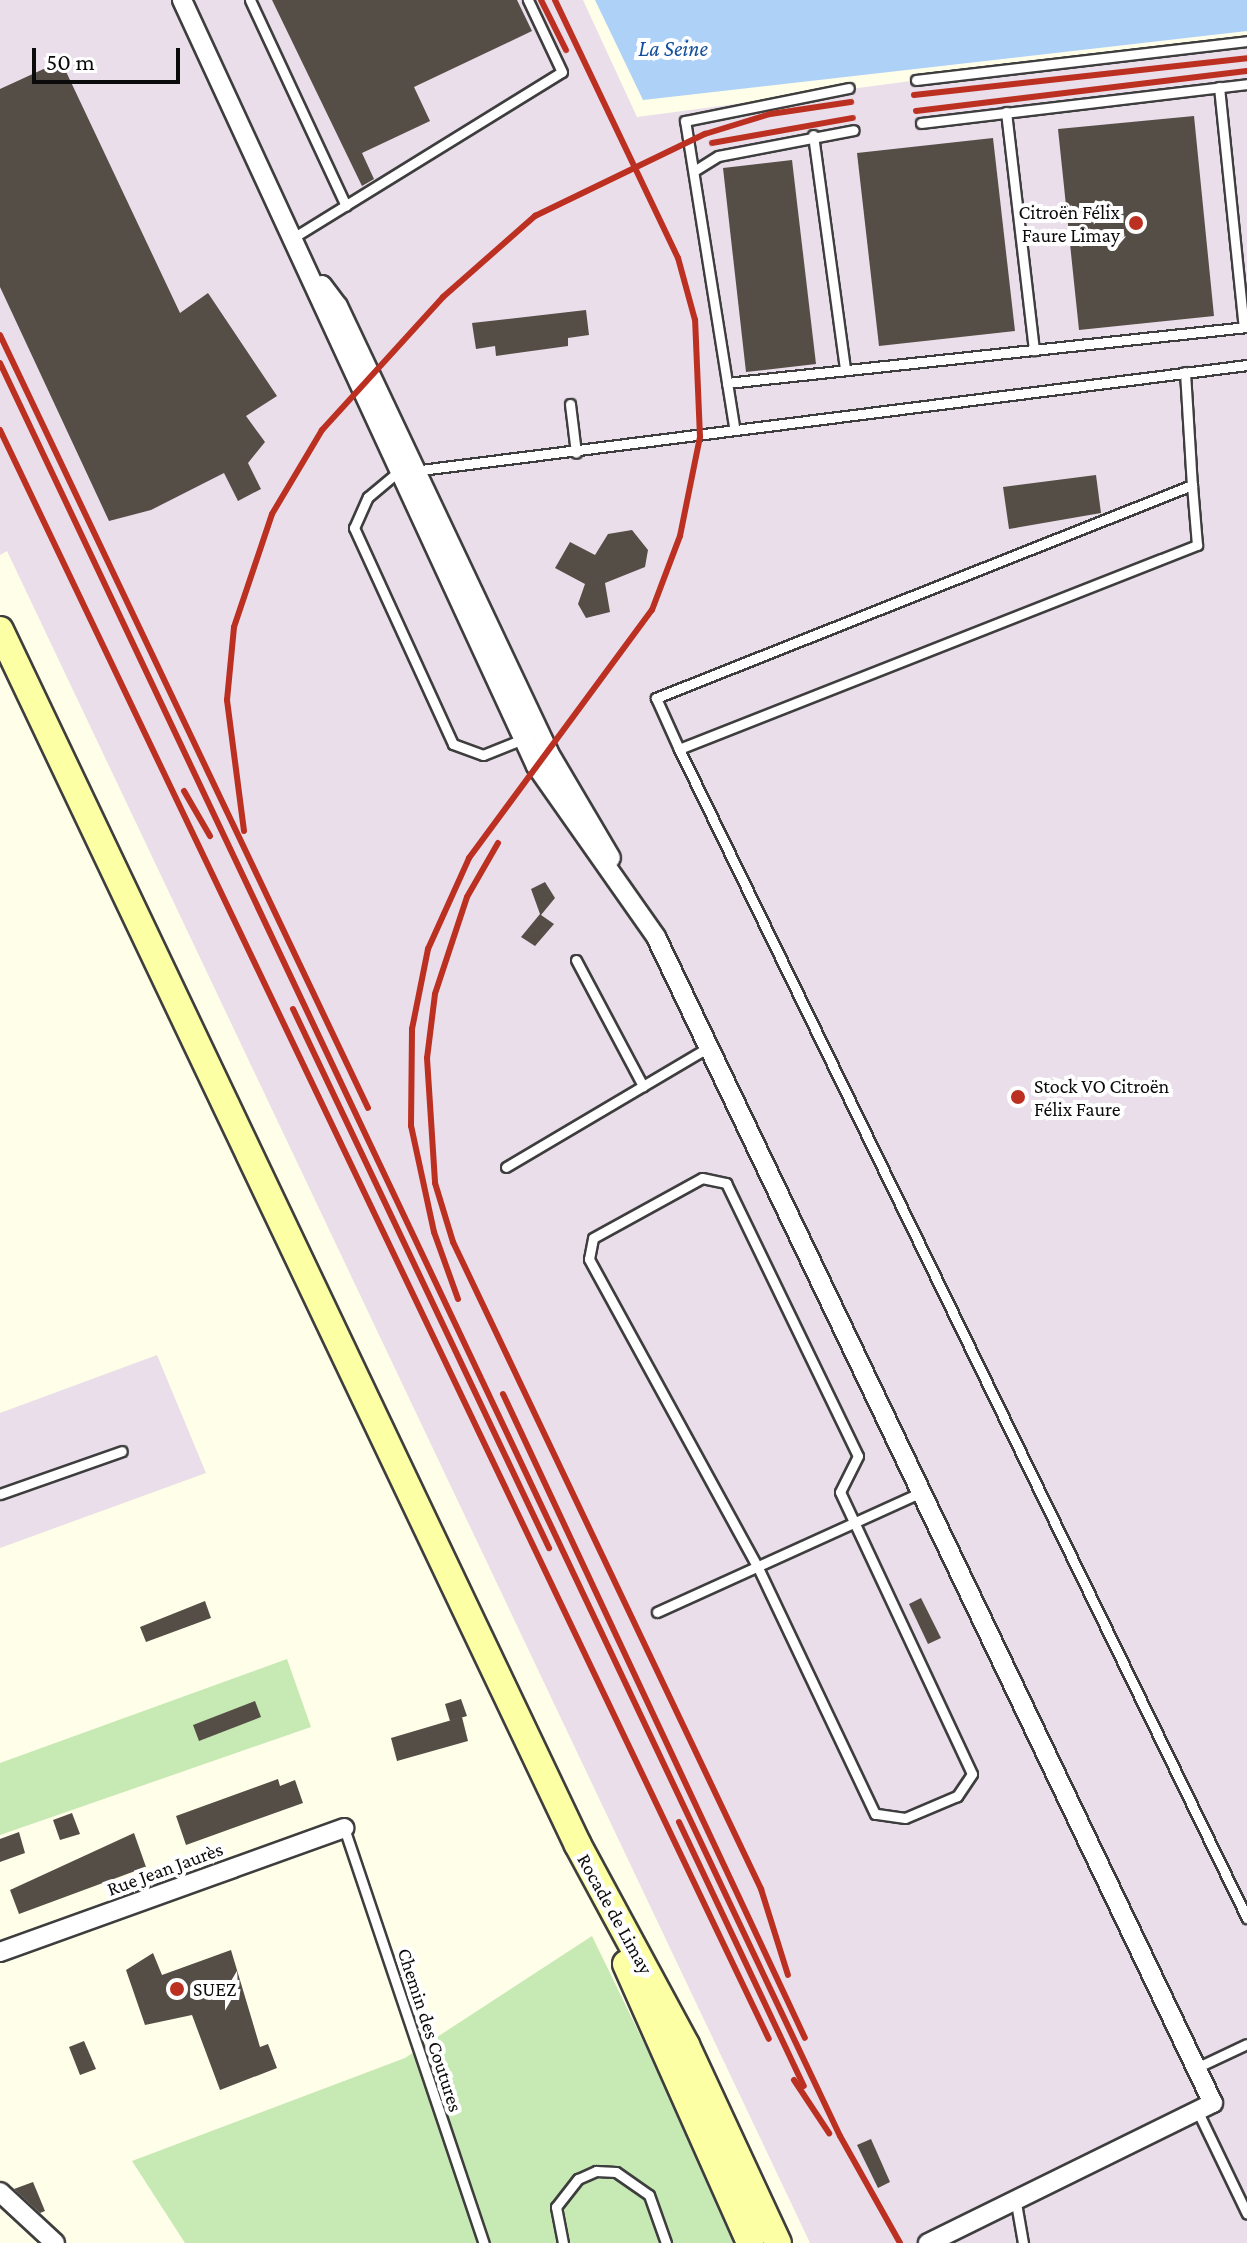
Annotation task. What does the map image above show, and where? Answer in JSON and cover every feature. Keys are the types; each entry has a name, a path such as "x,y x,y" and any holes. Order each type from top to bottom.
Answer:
{"main road":[{"path":"0,630 578,1845"},
{"name":"Rocade de Limay","path":"578,1845 666,2062 750,2243"},
{"name":"Rocade de Limay","path":"578,1845 686,2045 778,2243"}],"street":[{"path":"182,0 315,276 397,473 523,739 571,820 625,890"},
{"path":"315,276 338,306 548,751 709,1047 924,1490 1213,2103 1021,2193 960,2236 928,2243"},
{"name":"Rue Jean Jaurès","path":"0,1952 344,1828"},
{"path":"0,2192 55,2243"}],"lane":[{"path":"250,0 346,206"},
{"path":"296,236 562,72 528,0"},
{"path":"916,80 1247,41"},
{"path":"921,123 1247,84"},
{"path":"727,383 1246,327 1219,87"},
{"path":"734,426 685,121 849,88"},
{"path":"1006,112 1034,350"},
{"path":"694,171 718,156 813,135 854,130"},
{"path":"813,135 845,370"},
{"path":"523,739 483,755 453,744 354,528 368,497 397,473 684,441 734,426 1247,365"},
{"path":"679,749 1197,545 1185,372"},
{"path":"570,404 576,453"},
{"path":"1192,485 656,698 1247,1918"},
{"path":"576,960 643,1086"},
{"path":"506,1167 709,1047"},
{"path":"702,1178 726,1183 858,1456 840,1492 853,1523 972,1774 957,1796 905,1818 875,1814 757,1566 589,1259 593,1238 702,1178"},
{"path":"0,1494 122,1451"},
{"path":"657,1612 924,1490"},
{"name":"Chemin des Coutures","path":"344,1828 484,2243"},
{"path":"1196,2068 1247,2044"},
{"path":"1197,2110 1247,2214"},
{"path":"563,2243 556,2207 578,2179 596,2171 616,2172 649,2195 666,2243"},
{"path":"1021,2193 1014,2221 1023,2243"}],"shaded area":[{"path":"0,0 583,0 637,117 1247,37 1247,2243 810,2243 7,551 0,555"},
{"path":"157,1355 206,1473 0,1548 0,1413"}],"green space":[{"path":"287,1659 311,1727 0,1835 0,1763"},
{"path":"592,1936 741,2243 185,2243 132,2161 405,2058"}],"water":[{"name":"La Seine","path":"595,0 1247,0 1247,31 643,100"}],"building":[{"path":"272,0 517,0 532,31 414,87 430,121 362,153 374,179 362,186"},
{"path":"61,61 180,313 208,293 277,396 246,416 265,442 248,463 261,489 238,501 224,473 151,510 109,521 0,287 0,89"},
{"name":"Citroën Félix Faure Limay","path":"1194,116 1214,316 1079,330 1058,129"},
{"path":"993,138 1015,331 879,346 857,153"},
{"path":"792,160 816,364 746,372 723,168"},
{"path":"586,310 589,335 568,338 568,346 496,356 495,346 476,349 472,323"},
{"path":"1096,475 1101,513 1009,529 1003,487"},
{"path":"632,530 648,550 645,567 605,583 610,612 586,618 578,604 585,584 555,568 570,542 595,555 608,534"},
{"path":"545,882 555,898 541,915 554,924 535,946 521,937 540,914 531,889"},
{"path":"921,1598 941,1638 928,1644 909,1604"},
{"path":"205,1601 211,1618 146,1642 140,1627"},
{"path":"461,1699 467,1716 450,1721 445,1704"},
{"path":"255,1701 261,1717 199,1741 193,1725"},
{"path":"462,1717 468,1741 397,1761 391,1738"},
{"path":"278,1779 280,1786 295,1780 303,1803 186,1845 176,1816"},
{"path":"72,1813 80,1834 60,1840 53,1820"},
{"path":"19,1832 25,1853 0,1862 0,1839"},
{"path":"134,1833 146,1867 19,1914 10,1890"},
{"path":"231,1950 260,2047 268,2044 277,2068 220,2090 192,2015 145,2025 126,1970 153,1953 162,1975"},
{"path":"84,2041 96,2069 80,2075 69,2047"},
{"path":"871,2139 890,2182 878,2188 857,2145"},
{"path":"33,2182 45,2211 40,2213 14,2189"}],"railway":[{"path":"541,0 566,50"},
{"path":"458,1299 434,1232 411,1126 412,1029 428,949 469,858 652,610 680,536 700,437 695,320 678,258 555,0"},
{"path":"914,95 1247,58"},
{"path":"916,111 1247,71"},
{"path":"244,831 227,700 234,627 272,514 322,430 443,297 535,216 705,134 770,114 851,102"},
{"path":"712,143 853,118"},
{"path":"0,335 368,1108"},
{"path":"0,363 840,2136 900,2243"},
{"path":"0,430 769,2039"},
{"path":"184,791 210,836"},
{"path":"498,843 467,897 435,994 427,1058 435,1183 453,1242 761,1889 788,1975"},
{"path":"293,1009 549,1548"},
{"path":"503,1394 805,2038"},
{"path":"679,1822 804,2086"},
{"path":"794,2080 829,2133"}],"place":[{"name":"Citroën Félix Faure Limay","path":"1136,223"},
{"name":"Stock VO Citroën Félix Faure","path":"1018,1097"},
{"name":"SUEZ","path":"177,1989"}]}
